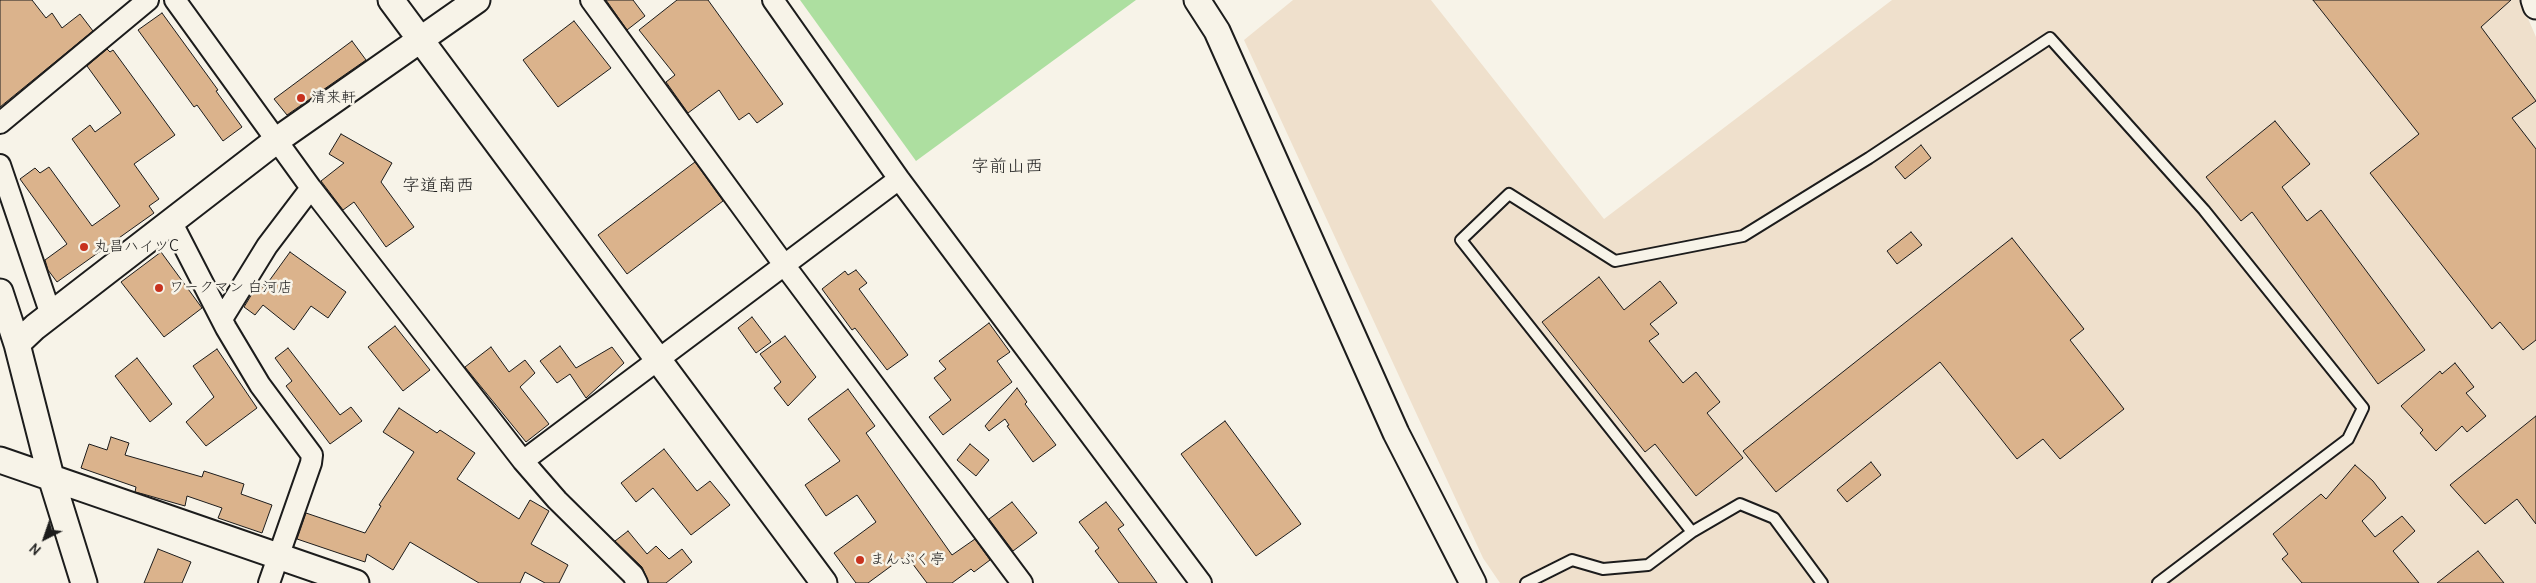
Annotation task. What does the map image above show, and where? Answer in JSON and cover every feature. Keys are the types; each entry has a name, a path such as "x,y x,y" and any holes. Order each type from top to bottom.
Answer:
{"street":[{"path":"0,123 148,0"},
{"path":"175,0 311,188 523,461 557,500 633,575 637,583"},
{"path":"391,0 824,583"},
{"path":"17,344 51,314 172,223 277,140 477,0"},
{"path":"591,0 785,266 1022,583"},
{"path":"773,0 899,179 1201,583"},
{"path":"1197,0 1217,31 1396,434 1473,583"},
{"path":"2534,0 2536,6"},
{"path":"0,165 51,314"},
{"path":"523,461 899,179"},
{"path":"222,319 267,246 311,188"},
{"path":"172,223 222,319 260,385 312,454 311,463 269,583"},
{"path":"0,292 4,319 17,344 51,477 84,583"},
{"path":"0,460 356,583"}],"lane":[{"path":"1692,532 1461,240 1509,194 1615,261 1743,236 1869,158 2050,38 2204,210 2363,408 2348,439 2158,583"},
{"path":"1526,583 1572,560 1603,569 1648,565 1692,532 1740,504 1774,518 1822,583"}],"shaded area":[{"path":"1293,0 1431,0 1604,219 1892,0 2520,0 2536,37 2536,583 1500,583 1483,558 1244,40"}],"green space":[{"path":"800,0 1136,0 916,161"}],"building":[{"path":"0,0 32,0 46,18 52,13 62,28 80,14 93,31 0,107"},
{"path":"606,0 633,0 645,16 627,30"},
{"path":"677,0 708,0 783,104 757,123 749,113 739,120 719,90 688,113 666,82 675,75 639,30"},
{"path":"2313,0 2511,0 2481,27 2536,101 2512,118 2536,149 2536,340 2523,350 2500,322 2492,329 2370,173 2419,134"},
{"path":"162,13 218,90 216,91 242,127 223,141 197,105 194,107 138,30"},
{"path":"574,21 611,68 558,107 523,60"},
{"path":"352,41 366,60 287,115 274,99"},
{"path":"107,49 110,52 113,50 175,135 134,164 159,199 149,206 154,213 57,282 48,270 45,260 67,244 20,179 35,168 40,173 49,167 92,226 120,206 72,139 90,125 95,132 121,113 87,66"},
{"path":"2275,121 2310,164 2282,187 2307,221 2321,210 2425,350 2378,384 2252,212 2241,221 2206,177"},
{"path":"341,134 392,163 381,182 414,227 386,247 354,202 343,210 321,181 344,163 329,154"},
{"path":"1921,145 1931,158 1905,179 1895,167"},
{"path":"695,162 723,201 627,274 598,235"},
{"path":"1911,232 1922,245 1897,264 1887,251"},
{"path":"2012,238 2084,329 2070,340 2124,409 2060,459 2043,439 2017,459 1940,362 1776,492 1743,451"},
{"path":"161,252 202,308 164,337 121,282"},
{"path":"290,252 346,292 328,318 311,306 294,330 263,305 255,315 244,307 258,284 264,288"},
{"path":"856,270 867,283 859,289 908,355 887,370 855,328 852,330 822,289 845,271 848,275"},
{"path":"1599,277 1624,310 1660,281 1677,303 1650,324 1659,334 1649,341 1683,383 1696,372 1720,402 1707,413 1743,458 1696,496 1655,444 1645,452 1542,322"},
{"path":"752,317 771,342 756,353 738,328"},
{"path":"989,323 1010,352 997,361 1012,382 943,435 929,417 951,400 934,378 946,369 939,361"},
{"path":"395,326 430,370 403,391 368,347"},
{"path":"785,336 816,377 788,406 774,388 781,382 760,354"},
{"path":"560,346 576,368 612,347 624,363 586,398 570,374 557,383 540,361"},
{"path":"491,347 509,372 525,360 535,373 520,387 549,424 526,442 465,367"},
{"path":"288,348 340,415 351,407 362,421 330,444 286,386 292,381 275,358"},
{"path":"217,349 257,408 206,446 186,422 214,397 193,366"},
{"path":"137,358 172,404 150,422 115,376"},
{"path":"2455,363 2474,387 2466,393 2486,416 2467,432 2462,426 2436,451 2420,433 2423,430 2401,406 2440,371 2442,374"},
{"path":"1017,388 1027,402 1025,404 1056,445 1033,462 1007,426 1009,425 1005,419 989,431 985,426"},
{"path":"848,389 875,426 866,433 952,555 975,539 990,560 974,572 971,569 952,583 927,583 909,559 905,562 902,558 868,583 856,583 834,553 876,522 857,495 826,516 805,485 840,461 808,419"},
{"path":"399,408 437,433 440,430 475,453 457,479 519,519 530,500 549,511 531,544 568,565 559,583 545,583 525,572 520,583 479,583 410,542 393,570 367,554 365,562 297,539 306,513 365,533 381,506 379,505 414,452 383,432"},
{"path":"2536,416 2536,524 2517,499 2485,524 2450,485"},
{"path":"1225,421 1301,524 1256,556 1181,454"},
{"path":"111,437 129,443 125,455 202,477 204,471 244,484 241,494 272,505 262,533 218,518 222,508 187,496 185,506 135,492 136,487 81,468 89,444 107,450"},
{"path":"970,444 989,460 976,476 957,460"},
{"path":"664,449 697,491 710,481 730,505 691,535 653,488 636,502 621,483"},
{"path":"1871,462 1881,475 1847,502 1837,490"},
{"path":"2355,465 2373,481 2386,498 2362,521 2375,537 2402,516 2415,531 2393,551 2419,583 2302,583 2282,559 2288,554 2273,534 2321,494 2326,499"},
{"path":"1012,502 1037,533 1013,551 989,519"},
{"path":"1106,502 1124,525 1118,529 1157,583 1119,583 1095,551 1099,548 1079,522"},
{"path":"628,531 647,554 656,546 669,559 682,549 692,562 666,583 649,583 642,567 615,541"},
{"path":"158,549 191,562 182,583 144,583"},
{"path":"2478,551 2504,583 2437,583"}],"place":[{"name":"清来軒","path":"301,98"},
{"name":"丸昌ハイツC","path":"84,247"},
{"name":"ワークマン 白河店","path":"159,288"},
{"name":"まんぷく亭","path":"860,560"}],"district":[{"name":"字前山西","path":"1007,167"},
{"name":"字道南西","path":"438,186"}]}
